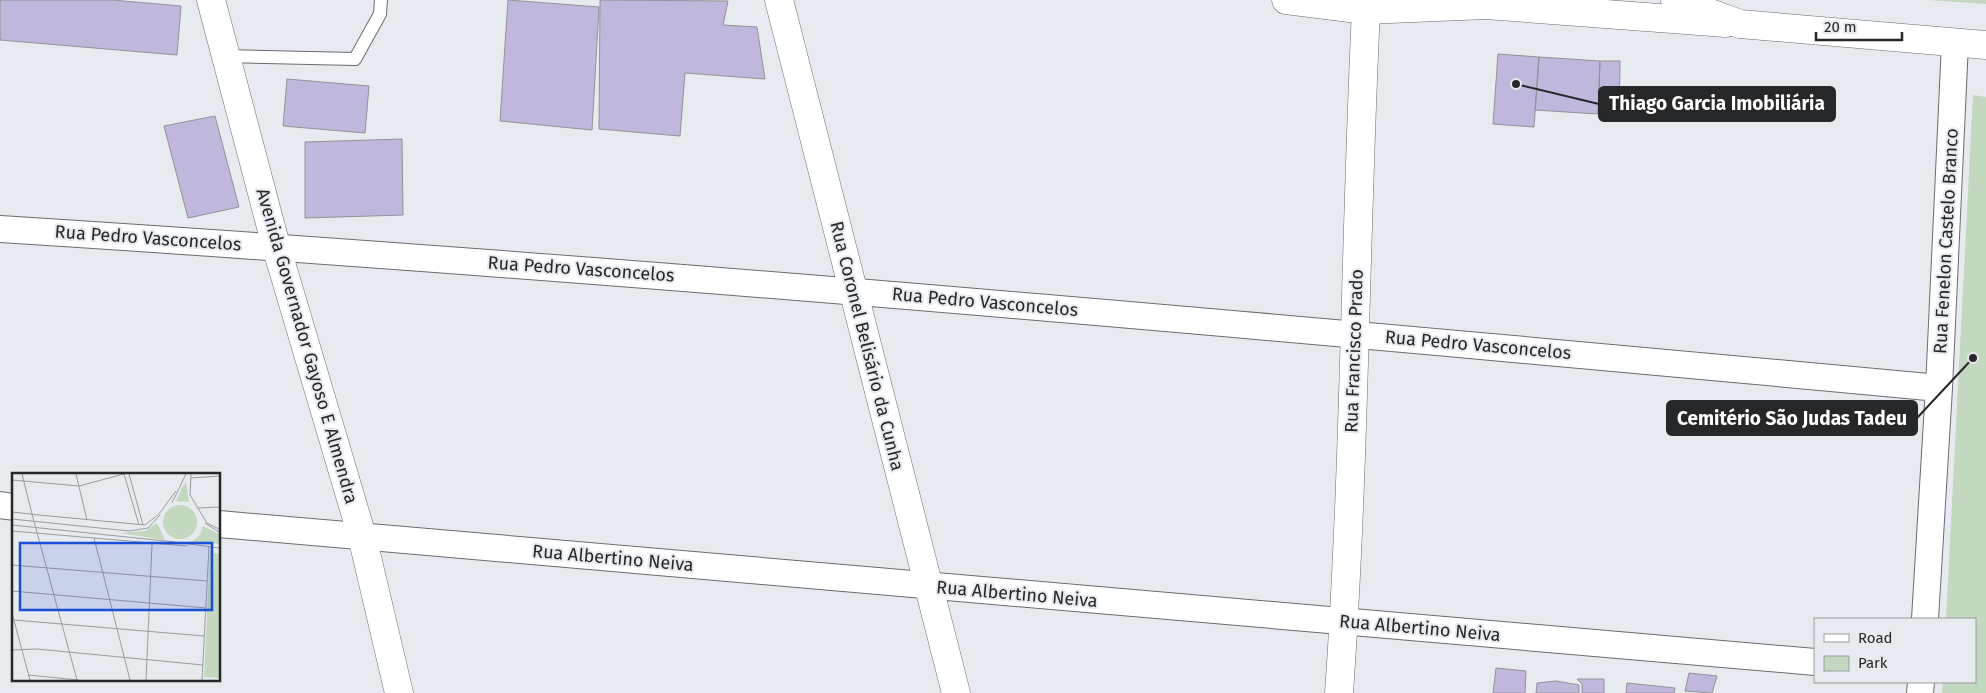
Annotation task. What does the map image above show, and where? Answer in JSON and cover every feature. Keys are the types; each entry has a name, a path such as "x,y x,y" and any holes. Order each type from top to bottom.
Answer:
{"street":[{"name":"Avenida Governador Gayoso E Almendra","path":"211,0 276,246 362,536 399,693"},
{"name":"Rua Coronel Belisário da Cunha","path":"779,0 854,290 927,586 956,693"},
{"path":"1286,0 1366,10 1486,5"},
{"path":"1457,0 1486,5 1986,45"},
{"path":"1675,0 1740,24"},
{"name":"Rua Francisco Prado","path":"1339,693 1344,621 1355,334 1359,160 1366,10"},
{"name":"Rua Fenelon Castelo Branco","path":"1925,618 1939,388 1955,43"},
{"name":"Rua Pedro Vasconcelos","path":"0,228 276,246 854,290 1939,388"},
{"name":"Rua Albertino Neiva","path":"220,524 1814,662"}],"lane":[{"path":"226,56 356,59 380,14 381,0"}],"green space":[{"path":"1928,0 1986,0 1986,4"},
{"path":"1973,95 1986,97 1986,693 1942,693 1943,683 1976,683 1976,618 1946,618"}],"building":[{"path":"0,0 112,0 181,6 177,55 0,40"},
{"path":"508,0 599,7 592,130 500,121"},
{"path":"600,0 728,1 723,25 757,27 765,79 685,73 680,136 599,129"},
{"path":"1498,54 1539,57 1534,127 1493,124"},
{"path":"1539,57 1600,61 1598,114 1535,110"},
{"path":"1600,61 1620,61 1619,116 1598,114"},
{"path":"287,79 369,86 365,133 283,126"},
{"path":"215,116 239,207 188,218 164,126"},
{"path":"402,139 403,215 305,218 305,142"},
{"path":"1496,668 1526,671 1525,693 1493,693"},
{"path":"1689,673 1717,676 1712,693 1685,691"},
{"path":"1577,679 1604,679 1604,693 1582,693 1582,684"},
{"path":"1556,681 1579,685 1579,693 1536,693 1537,683"},
{"path":"1627,683 1675,688 1674,693 1626,693"}],"place":[{"name":"Thiago Garcia Imobiliária","path":"1516,84"},
{"name":"Cemitério São Judas Tadeu","path":"1973,358"}]}
